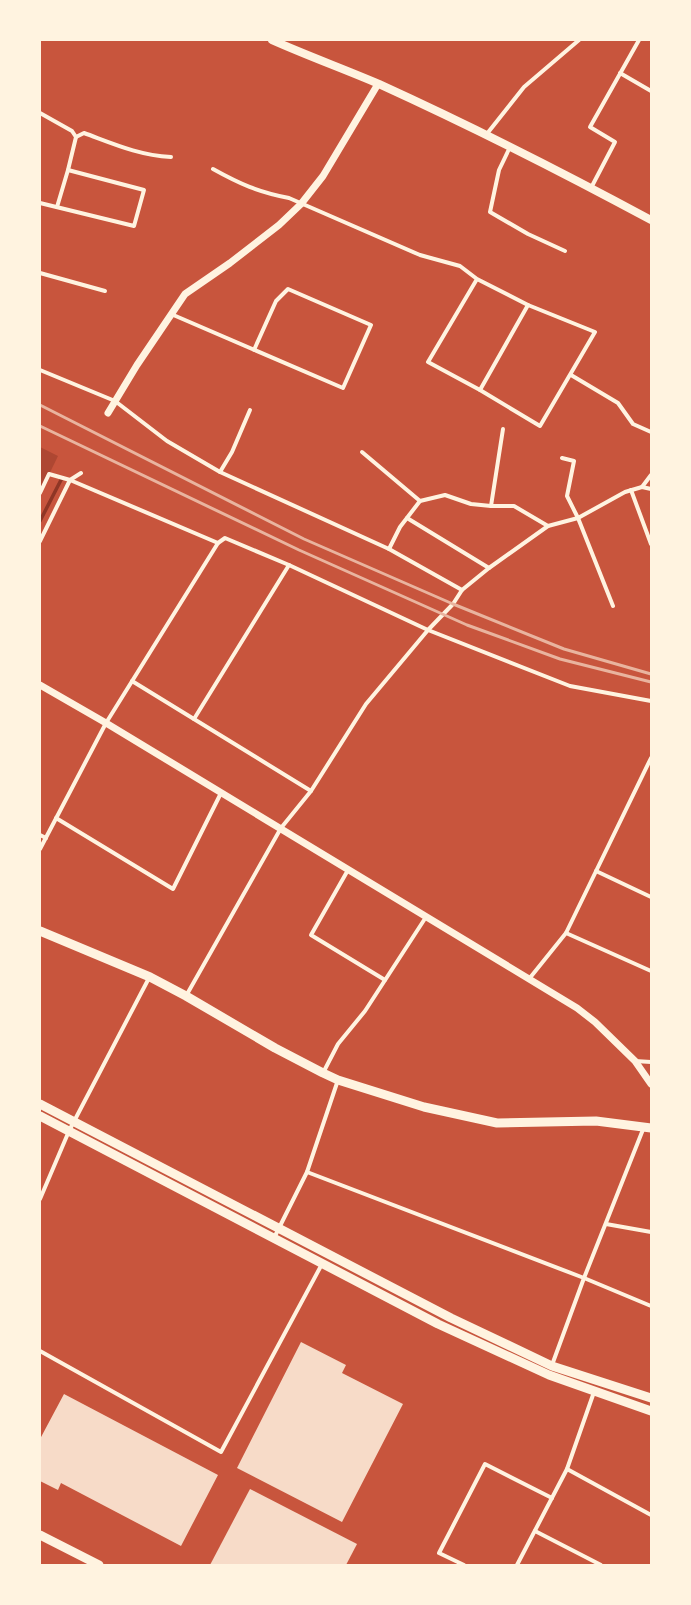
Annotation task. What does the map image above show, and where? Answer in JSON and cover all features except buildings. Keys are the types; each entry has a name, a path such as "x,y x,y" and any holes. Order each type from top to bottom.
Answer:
{"main road":[{"path":"272,40 378,84 486,134 651,220"},
{"path":"40,931 150,977 186,996 275,1048 338,1080 424,1107 497,1123 596,1122 647,1127"},
{"path":"40,1104 451,1318 552,1366 651,1398"},
{"path":"40,1116 438,1324 549,1375 651,1411"},
{"path":"40,1535 99,1565"}],"street":[{"path":"486,134 524,87 579,40"},
{"path":"592,188 615,142 590,127 639,40"},
{"path":"620,73 651,91"},
{"path":"108,413 137,365 186,294 230,263 279,225 301,204 323,176 378,84"},
{"path":"40,114 72,131 76,137"},
{"path":"57,207 76,137 84,132 125,149 152,156 171,157"},
{"path":"510,146 499,170 490,212 528,234 565,251"},
{"path":"213,169 245,186 289,198 420,255 460,266 476,279 528,305 596,332 540,426 480,390 428,362 476,279"},
{"path":"40,203 134,226 144,190 68,170"},
{"path":"40,273 106,291"},
{"path":"171,314 254,350 343,388 371,325 288,289 276,301 254,350"},
{"path":"480,390 528,305"},
{"path":"40,370 115,401 167,442 220,472 389,549 462,590"},
{"path":"571,375 618,403 632,424 651,432"},
{"path":"220,472 232,452 250,410"},
{"path":"491,506 503,429"},
{"path":"362,452 420,502"},
{"path":"562,458 574,461 567,496 578,518 613,606"},
{"path":"40,541 70,480 81,473"},
{"path":"40,493 49,474 70,480 218,543"},
{"path":"642,487 651,475"},
{"path":"186,996 281,828 310,791 366,704 428,630 453,604 462,590 489,568 548,526 578,518 625,492 642,487 651,489"},
{"path":"631,490 651,544"},
{"path":"389,549 400,527 420,502 445,495 471,504 514,506 548,526"},
{"path":"407,518 489,568"},
{"path":"40,849 106,723 218,543 225,538 289,565 428,630 570,686 651,701"},
{"path":"194,719 289,565"},
{"path":"132,681 310,791"},
{"path":"40,685 281,828 576,1008 595,1022 635,1061 651,1084"},
{"path":"530,979 566,933 651,758"},
{"path":"56,818 173,889 221,793"},
{"path":"40,835 46,838"},
{"path":"348,870 312,935 385,980"},
{"path":"596,871 651,897"},
{"path":"323,1073 338,1044 365,1011 426,917"},
{"path":"566,933 651,971"},
{"path":"40,1199 68,1131 150,977"},
{"path":"635,1061 651,1062"},
{"path":"274,1238 307,1172 338,1080"},
{"path":"549,1375 584,1278 647,1127"},
{"path":"307,1172 584,1278 651,1306"},
{"path":"606,1224 651,1232"},
{"path":"40,1351 221,1452 322,1263"},
{"path":"517,1565 567,1469 594,1392"},
{"path":"464,1565 439,1553 485,1464 552,1498"},
{"path":"567,1469 651,1515"},
{"path":"535,1531 601,1565"}],"shaded area":[{"path":"40,447 58,456 40,493"}],"waterway":[{"path":"40,521 62,478"}],"railway":[{"path":"40,405 304,539 453,604 564,649 651,674"},
{"path":"40,426 299,550 467,625 560,659 651,682"}]}
